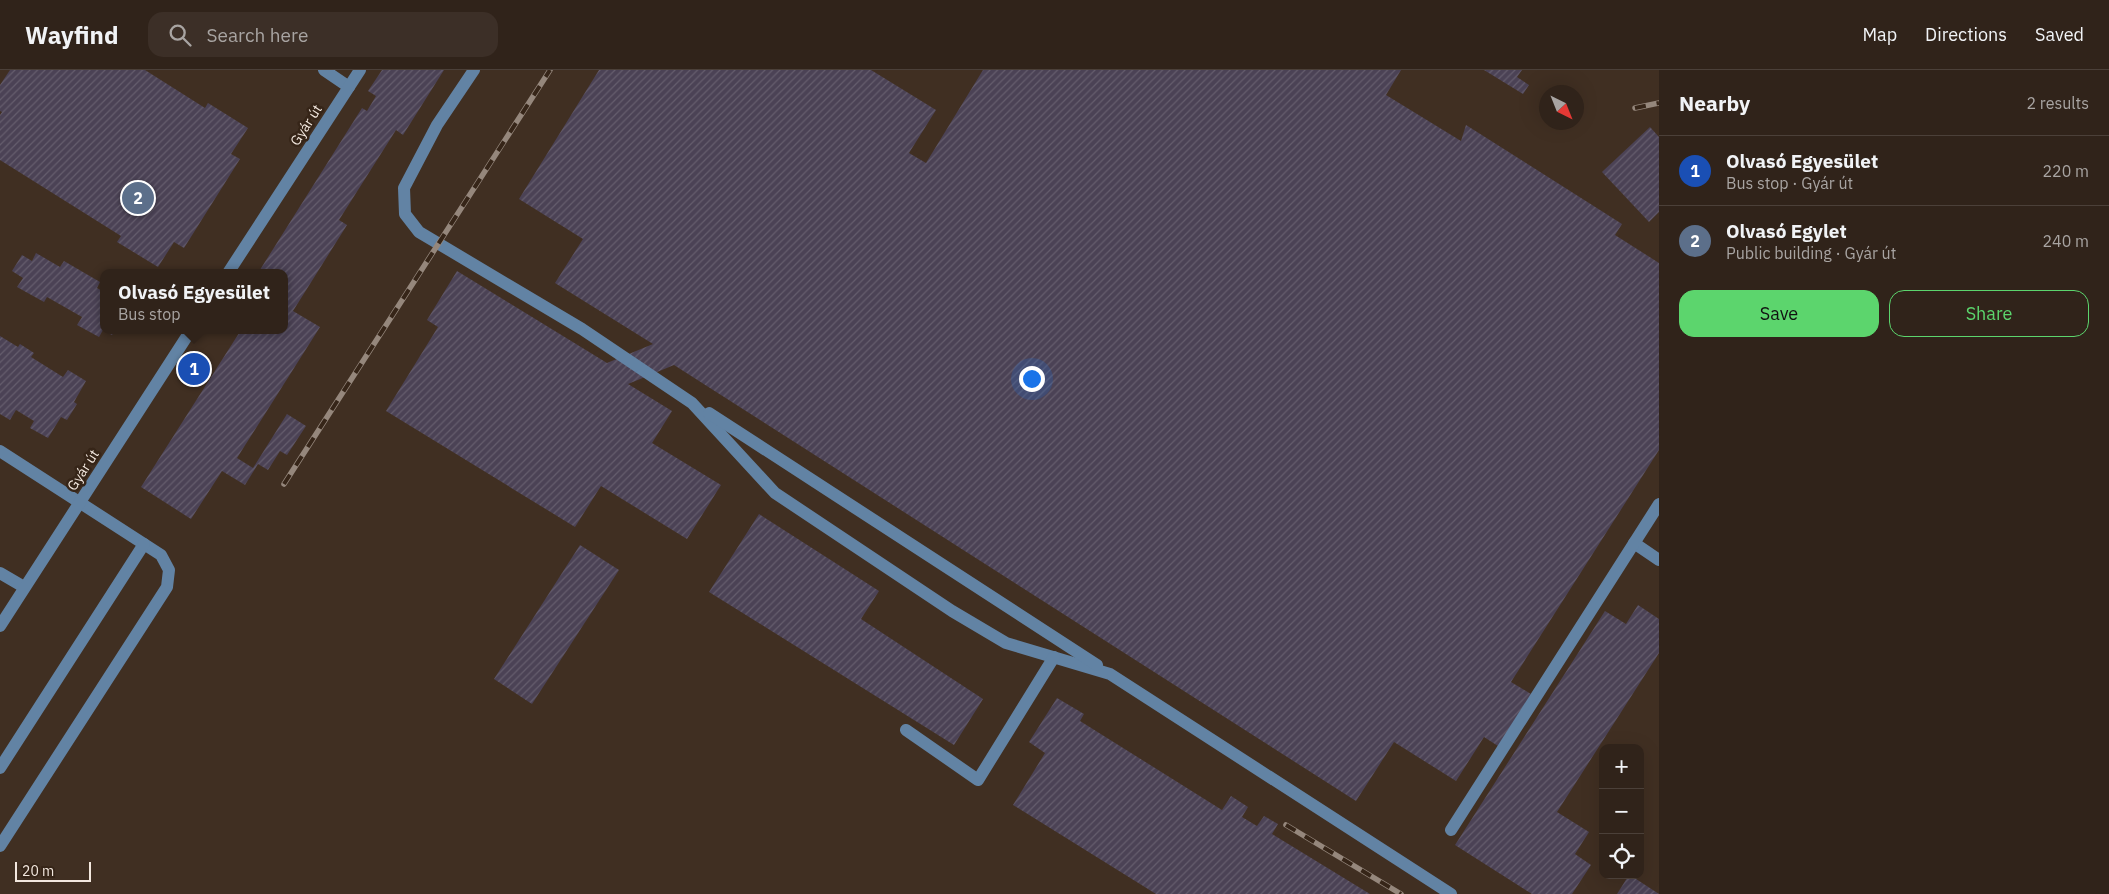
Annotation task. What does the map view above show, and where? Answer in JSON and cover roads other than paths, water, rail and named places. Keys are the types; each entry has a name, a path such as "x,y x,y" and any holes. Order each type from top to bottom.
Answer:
{"street":[{"path":"324,70 349,86"},
{"name":"Gyár út","path":"231,269 360,70"},
{"path":"474,70 438,125 404,188 405,214 418,232 582,329 1451,894"},
{"name":"Gyár út","path":"0,626 188,334"},
{"path":"692,402 775,493 952,611 1006,643 1110,674"},
{"path":"0,451 162,555 169,570 167,587 0,846"},
{"path":"1451,830 1659,504"},
{"path":"1634,543 1659,560"},
{"path":"0,768 144,544"},
{"path":"0,573 24,587"},
{"path":"906,730 978,780 1054,657"},
{"path":"1428,894 1434,883"}],"railway":[{"path":"284,484 550,70"},
{"path":"1635,108 1659,103"},
{"path":"1286,825 1401,894"}],"place":[{"name":"Olvasó Egylet","path":"138,198"},
{"name":"Olvasó Egyesület","path":"194,369"}]}
